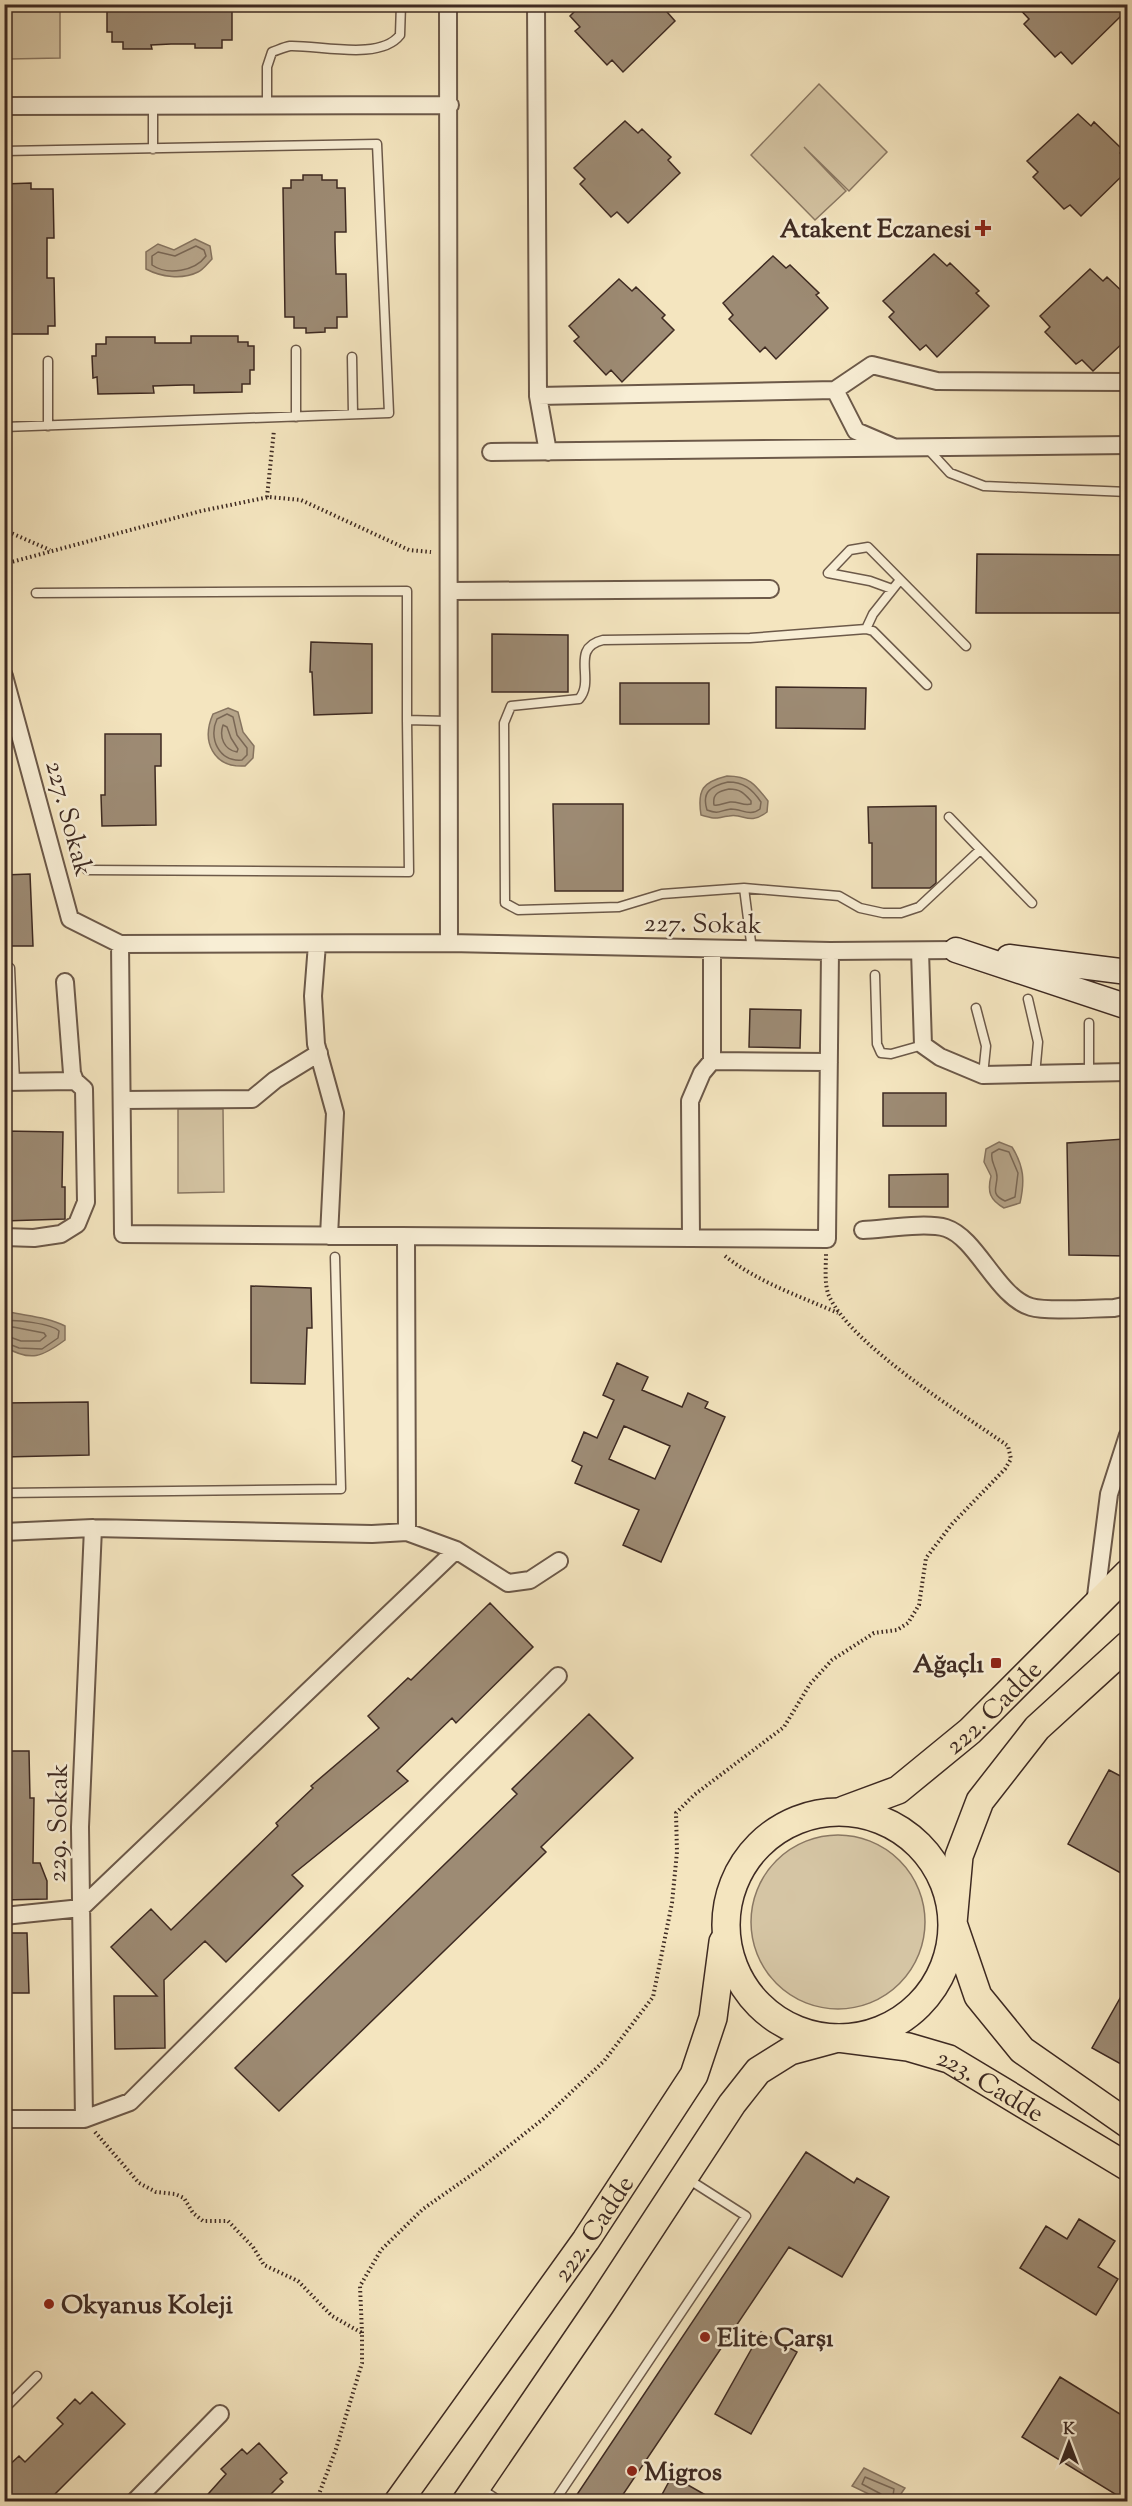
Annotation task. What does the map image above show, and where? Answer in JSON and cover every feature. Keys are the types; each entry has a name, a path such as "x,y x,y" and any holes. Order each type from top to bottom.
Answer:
{"main road":[{"name":"222. Cadde","path":"398,2502 586,2240 694,2075 713,2018 730,1891 746,1858 772,1833 804,1816 840,1811 898,1790 970,1731 1128,1573"},
{"name":"222. Cadde","path":"953,1923 959,1856 980,1801 1037,1728 1128,1645"},
{"path":"838,2038 874,2033 890,2025 906,2016 931,1991 948,1958 953,1923 947,1888 931,1857 906,1833 874,1816 840,1811"},
{"name":"223. Cadde","path":"953,1923 978,1996 1022,2050 1128,2124"},
{"name":"223. Cadde","path":"725,1926 731,1961 741,1981 747,1992 772,2016 803,2032 908,2047 949,2059 1128,2168"},
{"name":"222. Cadde","path":"472,2494 732,2104 758,2071 790,2051 838,2038"}],"street":[{"path":"448,4 450,105 450,591 447,721 449,943"},
{"path":"536,4 537,396 548,452"},
{"path":"4,106 450,105"},
{"path":"537,396 835,390 872,365 937,381 1128,382"},
{"path":"835,390 856,431 897,449"},
{"path":"490,452 1128,445"},
{"path":"450,591 770,589"},
{"name":"227. Sokak","path":"4,676 70,919 120,944 449,943 752,950 956,950"},
{"path":"120,944 123,1234 406,1237 827,1239 830,951"},
{"path":"317,944 314,996 316,1044 335,1113 329,1236"},
{"path":"691,1238 690,1101 702,1074 712,1061 712,949"},
{"path":"956,950 1128,972"},
{"path":"956,950 1128,1007"},
{"path":"920,951 924,1045 940,1057 983,1075 1128,1072"},
{"path":"4,1237 34,1238 61,1234 77,1224 86,1202 84,1089 75,1081 72,1073 65,982"},
{"path":"122,1100 252,1098 275,1080 319,1053"},
{"path":"712,1061 829,1062"},
{"path":"10,1082 75,1081"},
{"path":"863,1230 947,1228 962,1238 1018,1300 1031,1307 1097,1308 1128,1305"},
{"path":"406,1237 407,1532"},
{"path":"1095,1604 1109,1494 1128,1435"},
{"path":"4,1532 93,1528 372,1534 407,1532 456,1550 508,1583 530,1580 559,1561"},
{"name":"229. Sokak","path":"84,2119 80,1827 93,1528"},
{"path":"4,1916 81,1908 456,1550"},
{"path":"4,2119 84,2119 130,2102 558,1676"},
{"path":"134,2502 220,2415"}],"lane":[{"path":"267,106 267,67 272,52 287,46 364,49 387,46 400,35 401,4"},
{"path":"153,106 153,149"},
{"path":"4,151 377,144 389,413 4,427"},
{"path":"296,350 296,417"},
{"path":"352,357 353,414"},
{"path":"48,361 48,426"},
{"path":"928,448 950,473 984,486 1128,492"},
{"path":"892,589 870,581 828,573 849,550 868,547 966,646"},
{"path":"866,629 873,614 900,580"},
{"path":"36,593 407,591 409,872 87,870"},
{"path":"927,685 873,631 866,629 750,638 592,642 586,650 584,693 579,699 511,706 507,710 504,723 505,903 518,910 619,907 662,894 744,888 839,896 848,903 874,912 901,913 919,907 980,850"},
{"path":"407,720 447,721"},
{"path":"949,817 1032,903"},
{"path":"744,888 752,950"},
{"path":"10,968 10,1082"},
{"path":"875,975 877,1044 881,1053 891,1054 924,1045"},
{"path":"1028,999 1038,1042 1035,1074"},
{"path":"976,1008 986,1046 983,1075"},
{"path":"1089,1023 1089,1074"},
{"path":"4,1493 341,1489 335,1257"},
{"path":"554,2502 746,2216 684,2176"},
{"path":"4,2409 37,2376"},
{"path":"472,2494 501,2502"}],"path":[{"path":"267,497 275,417"},
{"path":"4,564 201,511 267,497 301,500 409,550 450,554"},
{"path":"4,530 50,551"},
{"path":"691,1238 718,1251 740,1268 786,1292 839,1313"},
{"path":"316,2502 336,2450 362,2363 360,2286 381,2250 423,2209 480,2169 543,2119 604,2061 653,1997 672,1903 677,1852 676,1813 694,1795 784,1727 810,1684 832,1660 874,1633 897,1630 908,1623 919,1605 926,1558 941,1538 1005,1469 1011,1459 1008,1446 880,1354 839,1313 827,1293 827,1239"},
{"path":"84,2119 139,2183 156,2192 175,2194 184,2198 193,2213 203,2221 228,2221 253,2247 264,2265 298,2282 332,2316 362,2333"}],"shaded area":[{"path":"8,5 60,5 60,58 9,59"},
{"path":"819,84 887,152 849,191 804,147 846,191 815,220 751,155"},
{"path":"178,1109 223,1109 224,1192 178,1193"},
{"path":"838,1835 871,1842 886,1850 899,1861 910,1874 918,1889 925,1922 918,1955 910,1970 899,1983 886,1994 871,2002 838,2009 805,2002 790,1994 777,1983 766,1970 758,1955 751,1922 758,1889 766,1874 777,1861 790,1850 805,1842"}],"water":[{"path":"195,239 210,246 212,259 200,271 185,276 172,276 146,269 146,252 158,244 174,250"},
{"path":"228,708 238,712 243,732 254,746 253,758 245,766 225,763 218,758 209,743 208,734 213,714"},
{"path":"727,776 746,779 755,786 768,801 767,812 751,819 734,816 713,818 701,815 700,799 703,788 712,781"},
{"path":"999,1142 1012,1147 1022,1174 1023,1188 1020,1203 1004,1208 991,1195 989,1187 991,1176 984,1162 986,1149"},
{"path":"9,1312 45,1319 65,1326 65,1340 36,1356 14,1352 5,1347 5,1317"},
{"path":"864,2468 905,2488 896,2501 883,2501 852,2486"}],"building":[{"path":"111,4 232,4 232,40 222,40 222,48 195,48 195,44 171,44 151,45 152,49 123,49 123,42 112,42 112,32 107,32 107,10 111,10"},
{"path":"582,4 660,4 675,21 623,72 612,60 607,65 575,31 580,27 570,16"},
{"path":"1015,4 1115,4 1124,13 1072,64 1061,52 1055,57 1024,24 1029,19"},
{"path":"1078,114 1091,126 1094,122 1123,150 1120,153 1128,160 1128,170 1081,216 1070,205 1064,209 1033,177 1038,172 1027,161"},
{"path":"625,121 638,133 642,129 671,157 668,160 680,173 628,223 617,212 611,217 580,184 585,179 574,168"},
{"path":"303,175 322,175 322,180 337,180 337,188 345,188 346,232 335,232 335,242 336,274 346,274 347,317 337,317 337,328 325,328 325,332 306,333 306,328 294,328 294,317 285,317 283,188 291,188 291,180 303,180"},
{"path":"31,183 31,189 53,189 54,238 47,238 47,278 54,278 55,326 48,326 48,334 5,334 4,184"},
{"path":"934,254 947,266 950,263 979,291 976,293 989,306 937,357 926,345 920,350 889,317 894,312 883,301"},
{"path":"773,256 786,268 790,265 819,293 816,295 828,308 776,359 765,347 760,352 729,319 733,315 723,303"},
{"path":"1090,269 1103,281 1107,277 1128,297 1128,338 1093,371 1082,360 1076,364 1045,332 1050,327 1040,316"},
{"path":"619,279 632,291 636,287 665,315 662,318 674,330 622,382 611,370 606,375 574,341 579,337 569,326"},
{"path":"191,336 238,336 238,342 248,342 248,346 254,346 254,370 250,370 250,384 242,384 242,392 194,393 194,385 184,385 153,386 154,393 98,394 97,377 93,378 92,356 96,356 96,344 106,344 106,337 155,337 155,343 191,343"},
{"path":"977,554 1128,555 1128,613 976,613"},
{"path":"492,634 568,635 568,692 492,692"},
{"path":"311,642 372,644 372,713 314,715 312,672 310,672"},
{"path":"620,683 709,683 709,724 620,724"},
{"path":"776,687 866,688 865,729 776,728"},
{"path":"105,734 161,734 161,766 155,766 156,825 102,826 101,795 105,795"},
{"path":"553,804 623,804 623,891 555,891"},
{"path":"936,806 936,883 930,888 872,888 872,843 869,843 868,807"},
{"path":"30,874 33,946 4,946 4,875"},
{"path":"750,1009 801,1010 800,1048 749,1047"},
{"path":"883,1093 946,1093 946,1126 883,1126"},
{"path":"4,1131 63,1132 62,1187 65,1187 65,1219 4,1221"},
{"path":"1124,1139 1128,1181 1128,1256 1069,1255 1067,1143"},
{"path":"948,1174 948,1207 889,1207 889,1175"},
{"path":"251,1286 311,1288 312,1328 307,1328 305,1384 251,1383"},
{"path":"617,1363 648,1377 642,1390 682,1407 688,1393 708,1402 705,1408 725,1417 661,1562 623,1545 639,1510 575,1483 582,1466 572,1461 584,1432 597,1438 614,1400 603,1395","holes":["624,1426 670,1446 655,1479 609,1459"]},
{"path":"88,1402 89,1455 4,1457 4,1403"},
{"path":"490,1603 533,1647 456,1723 452,1718 397,1771 408,1781 292,1875 303,1886 226,1962 205,1941 164,1980 165,2048 115,2049 114,1996 157,1996 111,1947 151,1909 171,1930 278,1826 276,1823 313,1788 311,1786 379,1728 368,1716 408,1678 411,1680"},
{"path":"589,1714 633,1758 541,1847 546,1852 279,2111 235,2068 517,1794 512,1789"},
{"path":"4,1751 29,1751 30,1798 34,1798 33,1863 40,1863 47,1881 47,1899 4,1900"},
{"path":"1109,1770 1128,1780 1128,1877 1068,1844"},
{"path":"4,1933 27,1933 29,1993 4,1993"},
{"path":"1128,1984 1128,2068 1092,2048"},
{"name":"Elite Çarşı","path":"806,2152 854,2183 857,2178 889,2197 842,2277 789,2247 618,2502 572,2502"},
{"path":"1079,2219 1115,2241 1098,2267 1118,2279 1096,2315 1020,2268 1046,2226 1067,2239"},
{"path":"761,2332 797,2352 751,2434 715,2414"},
{"path":"1060,2377 1128,2419 1128,2502 1022,2437"},
{"path":"92,2392 125,2424 47,2502 4,2502 4,2470 19,2456 25,2462 63,2424 57,2418 75,2399 80,2404"},
{"path":"259,2443 287,2473 280,2479 283,2482 263,2502 201,2502 226,2474 221,2469 242,2449 247,2454"},
{"path":"672,2476 718,2502 658,2502"}],"place":[{"name":"Atakent Eczanesi","path":"983,228"},
{"name":"Ağaçlı","path":"996,1663"},
{"name":"Okyanus Koleji","path":"49,2304"},
{"name":"Elite Çarşı","path":"705,2337"},
{"name":"Migros","path":"632,2471"}]}
